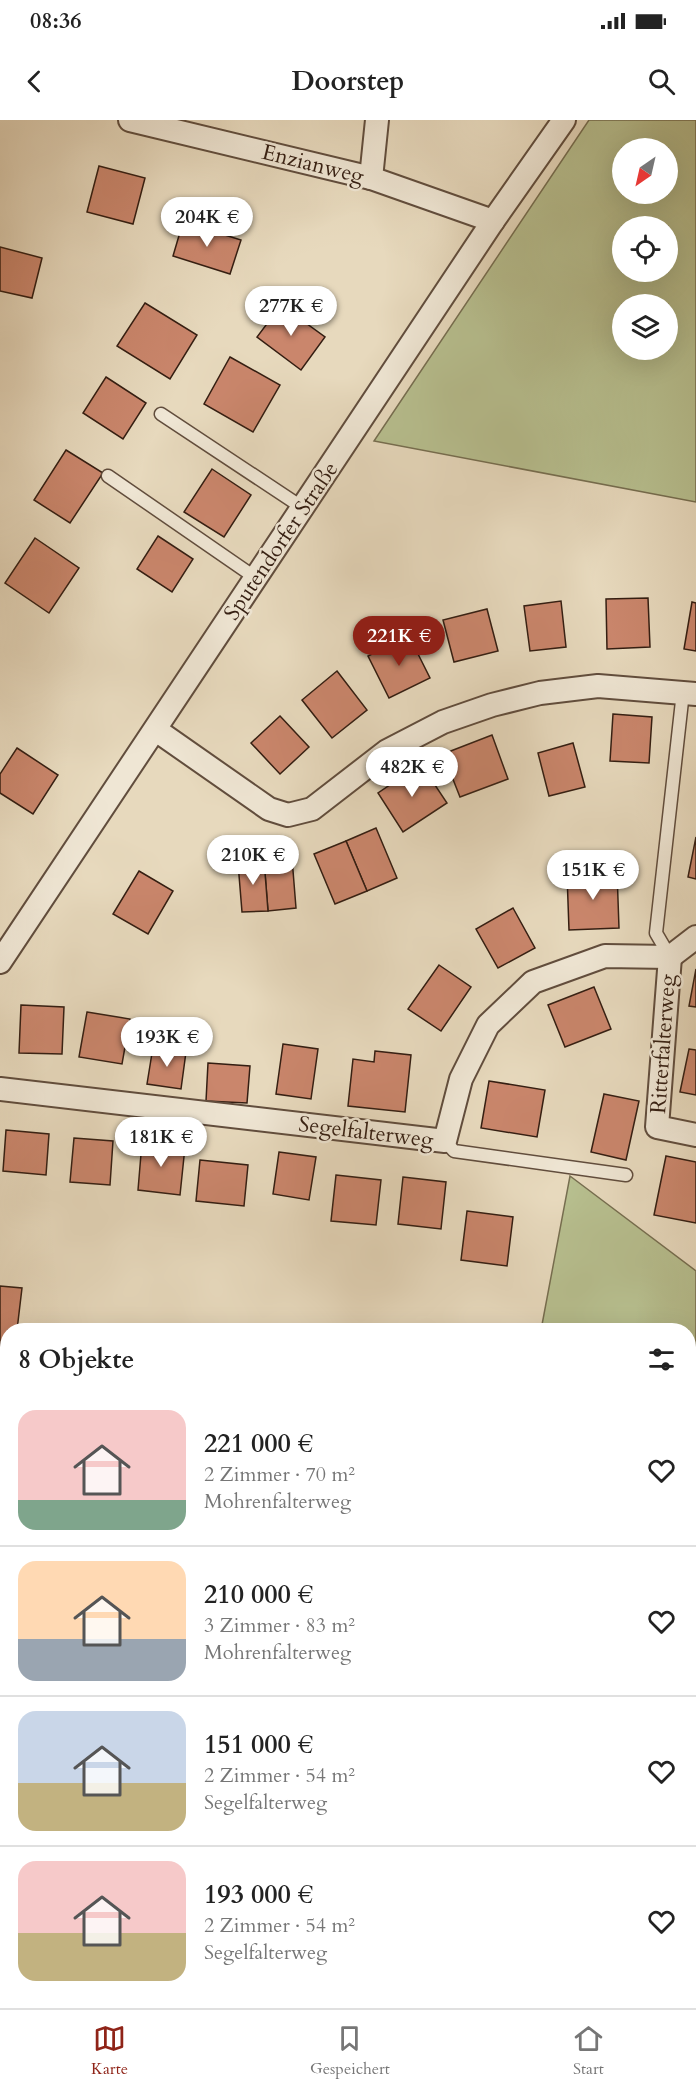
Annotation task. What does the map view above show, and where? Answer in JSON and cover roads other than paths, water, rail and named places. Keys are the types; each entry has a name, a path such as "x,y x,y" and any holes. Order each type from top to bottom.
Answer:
{"street":[{"name":"Enzianweg","path":"130,120 371,178 493,221"},
{"path":"371,178 377,120"},
{"name":"Sputendorfer Straße","path":"0,962 493,221 564,120"},
{"path":"156,729 269,809 288,815 312,809 387,752 443,722 492,705 540,693 598,686 689,693"},
{"path":"670,957 696,937"},
{"name":"Segelfalterweg","path":"0,1089 445,1141 461,1079 488,1024 533,982 605,956 670,957"},
{"name":"Ritterfalterweg","path":"670,957 657,1127 696,1135"}],"lane":[{"path":"161,414 303,508"},
{"path":"108,476 256,578"},
{"path":"670,957 656,933 689,693"},
{"path":"445,1141 454,1150 626,1175"}]}
